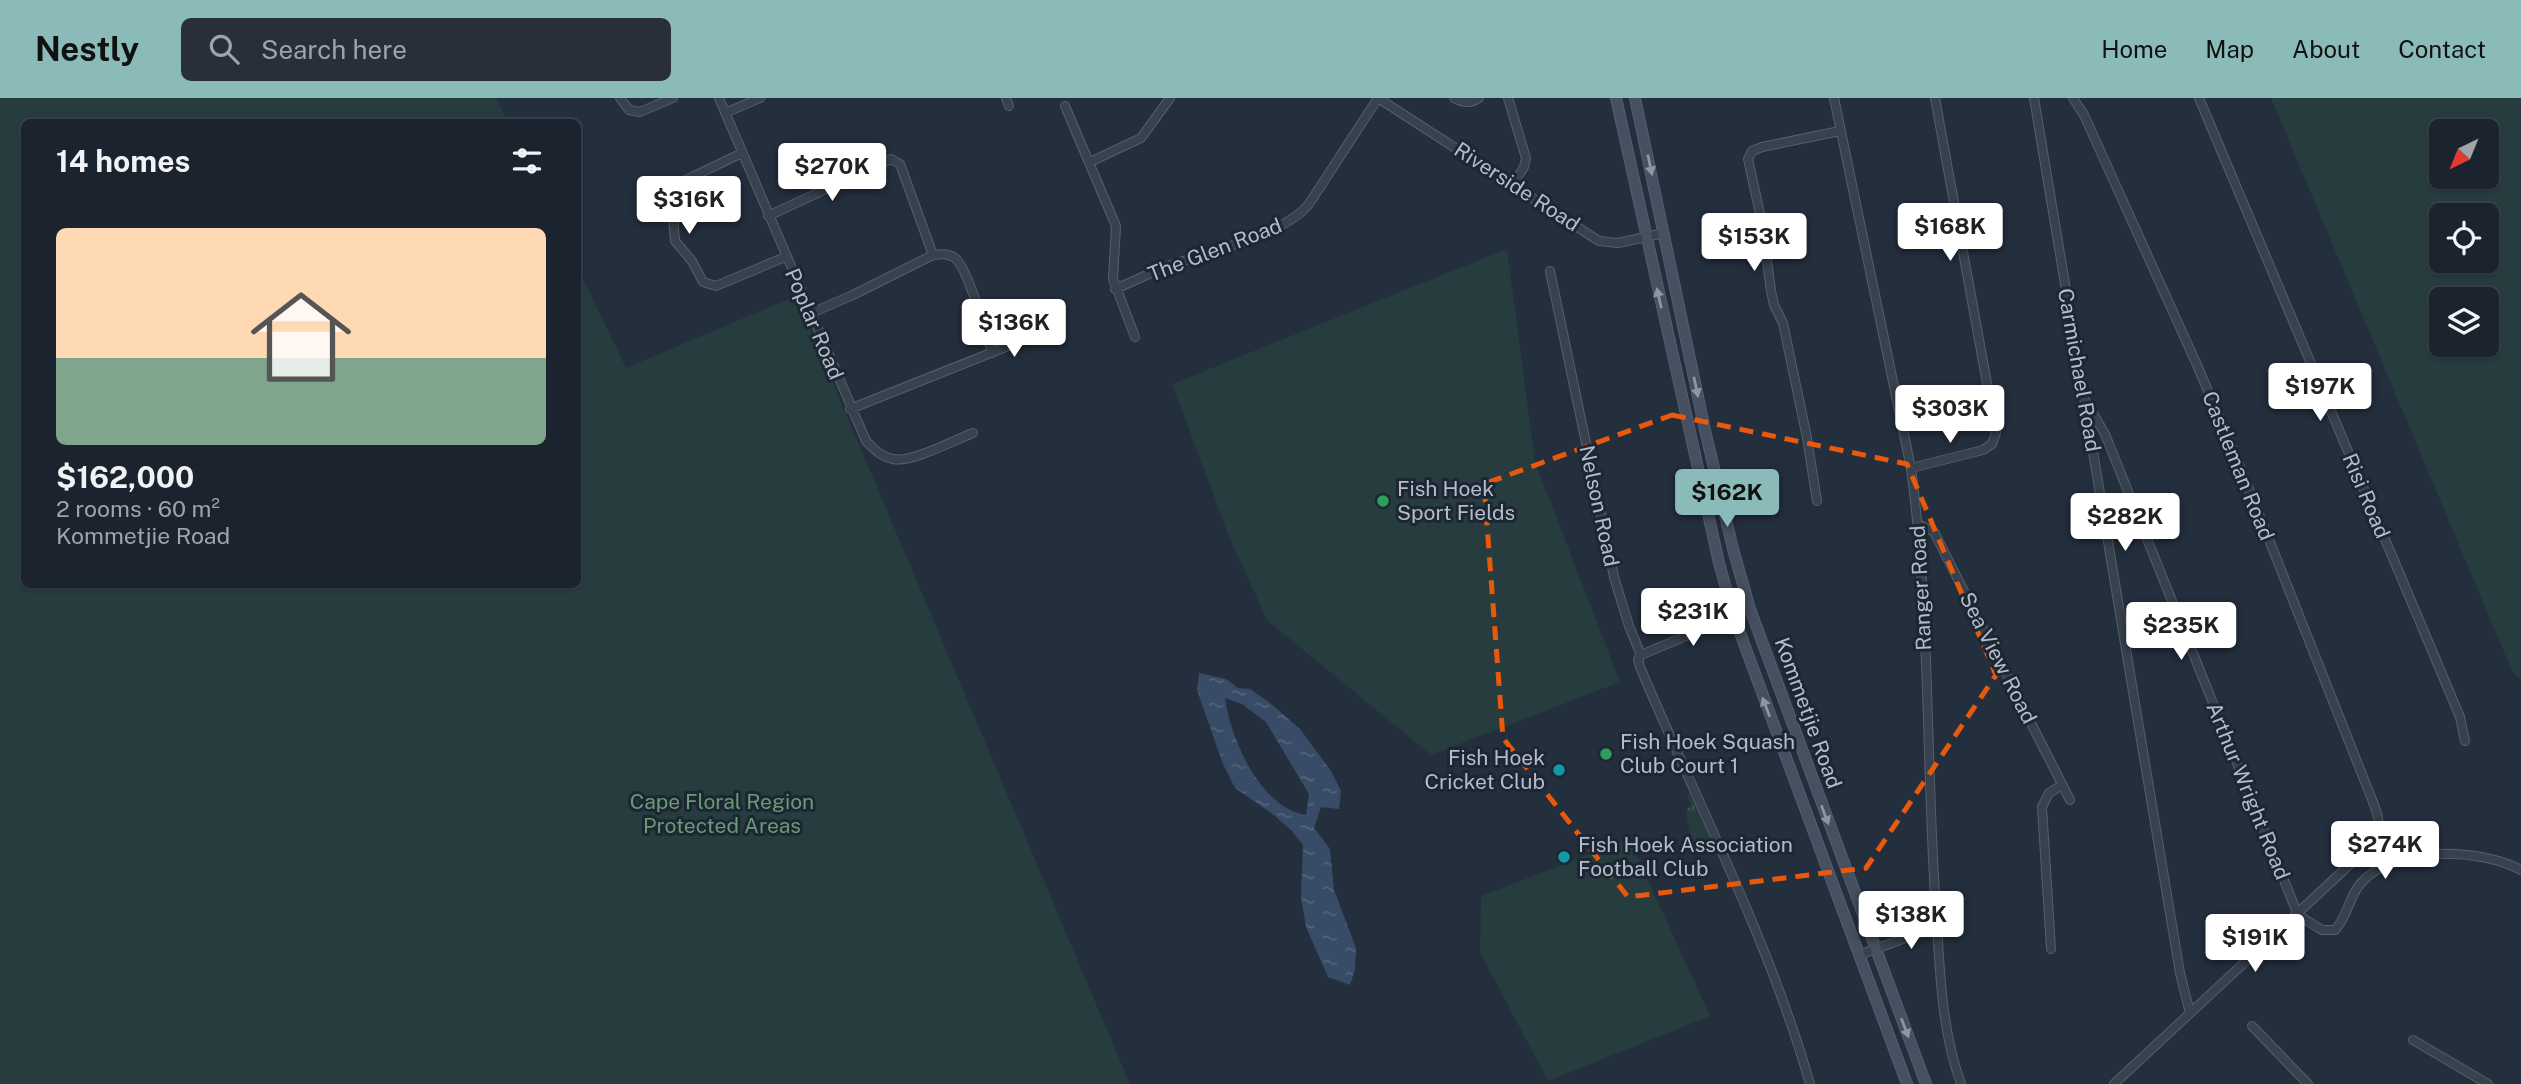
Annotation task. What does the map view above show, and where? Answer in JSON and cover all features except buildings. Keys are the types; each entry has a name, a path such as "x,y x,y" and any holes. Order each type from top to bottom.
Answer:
{"main road":[{"name":"Kommetjie Road","path":"1616,98 1718,563 1733,614 1908,1084"},
{"name":"Kommetjie Road","path":"1635,98 1704,430 1750,609 1926,1084"}],"street":[{"path":"620,98 629,110 640,112 673,98"},
{"name":"Poplar Road","path":"719,98 809,314 866,441 879,454 895,460 973,433"},
{"path":"725,113 760,98"},
{"path":"1090,162 1141,138 1170,98"},
{"name":"Riverside Road","path":"1378,98 1599,241 1618,243 1664,233"},
{"name":"The Glen Road","path":"1115,289 1169,266 1222,250 1297,217 1309,204 1378,98"},
{"path":"1454,98 1465,103 1479,98"},
{"path":"1508,98 1526,158 1524,167 1513,184"},
{"name":"Ranger Road","path":"1833,98 1911,468 1919,524 1931,826 1944,1020 1961,1084"},
{"path":"1911,468 1983,450 1992,444 1996,433 1935,98"},
{"name":"Carmichael Road","path":"2034,98 2180,973 2190,1013"},
{"name":"Castleman Road","path":"2073,98 2084,115 2148,256 2236,459 2378,815 2379,833 2375,841 2298,915"},
{"name":"Risi Road","path":"2199,98 2460,717 2465,741"},
{"path":"1065,106 1116,226 1112,272 1115,289 1135,337"},
{"path":"1817,501 1783,323 1773,298 1762,223 1748,159 1752,151 1762,146 1840,131"},
{"path":"742,153 669,187 666,199 673,217 675,241 692,261 703,282 711,286 785,257"},
{"path":"768,216 891,159 900,164 933,255"},
{"path":"809,314 933,255 952,255 962,267 992,353"},
{"name":"Nelson Road","path":"1550,271 1614,577 1641,655 1638,659 1640,667 1765,956 1810,1084"},
{"path":"850,409 1026,339"},
{"name":"Arthur Wright Road","path":"2083,397 2105,434 2298,915"},
{"name":"Sea View Road","path":"1919,524 1934,532 2070,800"},
{"path":"1641,655 1750,609"},
{"path":"2051,949 2042,807 2049,793 2062,785"},
{"path":"2114,1084 2298,915 2322,930 2335,930 2342,923 2361,882 2382,865 2425,853 2485,858 2521,870"},
{"path":"1859,955 1938,926"},
{"path":"2252,1026 2308,1084"},
{"path":"2413,1040 2488,1084"}],"highlighted area":[{"path":"1672,415 1907,464 1996,675 1866,868 1628,897 1503,738 1484,484"}],"green space":[{"name":"Cape Floral Region Protected Areas","path":"0,98 496,98 506,119 21,119 21,588 581,588 581,274 626,368 796,296 1130,1084 0,1084"},
{"path":"2271,98 2521,98 2521,680 2512,671"},
{"name":"Fish Hoek Sport Fields","path":"1507,249 1535,462 1620,682 1431,755 1267,620 1230,539 1172,384"},
{"path":"1690,793 1714,847 1711,850 1698,846 1691,836 1686,810 1691,806 1687,795"},
{"path":"1629,839 1710,1016 1548,1081 1480,952 1481,896"}],"water":[{"path":"1199,673 1226,679 1238,688 1250,689 1300,729 1331,771 1341,791 1339,809 1321,807 1314,828 1330,849 1334,890 1356,948 1355,969 1350,985 1328,977 1306,927 1301,897 1303,845 1274,815 1235,788 1223,764 1197,690","holes":["1225,698 1242,704 1266,722 1309,794 1306,815 1290,810 1275,800 1250,769 1233,732"]}],"place":[{"name":"Fish Hoek Sport Fields","path":"1383,501"},
{"name":"Fish Hoek Squash Club Court 1","path":"1606,754"},
{"name":"Fish Hoek Cricket Club","path":"1559,770"},
{"name":"Fish Hoek Association Football Club","path":"1564,857"}]}
